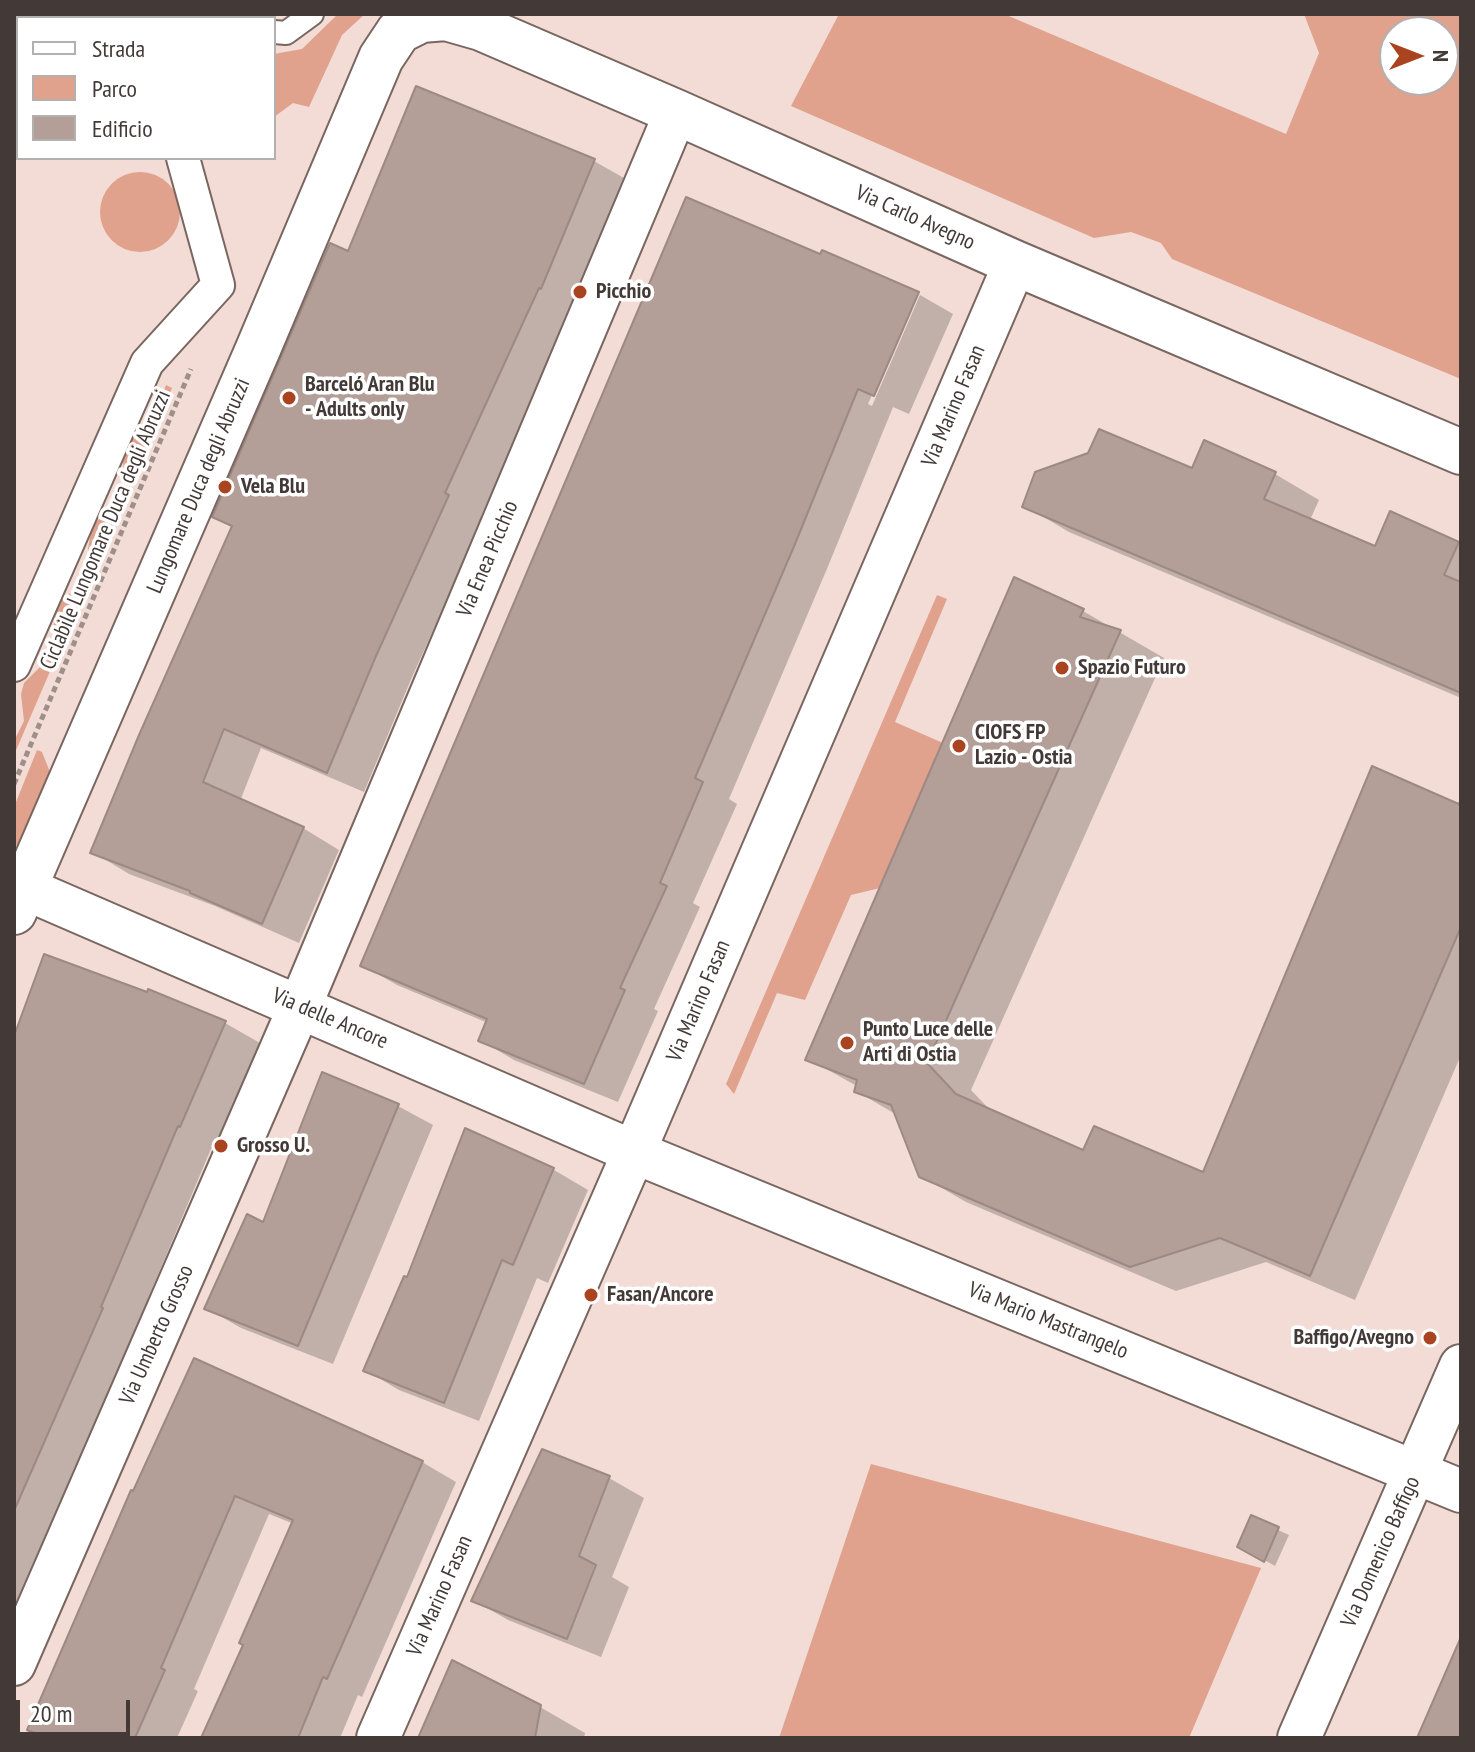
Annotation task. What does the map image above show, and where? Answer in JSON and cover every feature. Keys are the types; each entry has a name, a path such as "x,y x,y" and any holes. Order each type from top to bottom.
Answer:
{"street":[{"name":"Via Carlo Avegno","path":"381,58 399,31 410,24 432,18 457,20 676,112 1015,263 1461,452"},
{"name":"Lungomare Duca degli Abruzzi","path":"19,900 381,58"},
{"name":"Via Enea Picchio","path":"300,1006 676,112"},
{"path":"14,665 147,363 218,285 184,160"},
{"name":"Via Marino Fasan","path":"378,1738 634,1152 1015,263"},
{"name":"Via delle Ancore","path":"19,900 300,1006 634,1152"},
{"name":"Via Umberto Grosso","path":"14,1664 300,1006"},
{"name":"Via Mario Mastrangelo","path":"634,1152 1461,1491"},
{"name":"Via Domenico Baffigo","path":"1299,1738 1461,1366"}],"lane":[{"path":"276,32 286,33 312,14"}],"path":[{"name":"Ciclabile Lungomare Duca degli Abruzzi","path":"14,784 195,357"}],"green space":[{"path":"338,14 365,14 342,35 309,107 293,103 276,116 276,54 302,49"},
{"path":"839,14 1004,14 1286,134 1319,53 1304,14 1461,14 1461,379 1172,259 1161,243 1131,232 1094,238 791,106"},
{"path":"140,172 155,175 168,184 177,197 180,212 177,227 168,240 155,249 140,252 125,249 112,240 103,227 100,212 103,197 112,184 125,175"},
{"path":"166,385 172,388 14,755 14,741 24,721 21,694 24,683 53,654 57,607 88,578 92,565 88,549 92,526 121,498 126,448 130,441 150,427"},
{"path":"937,595 947,599 895,722 943,743 880,888 851,895 805,1000 777,993 734,1094 726,1084"},
{"path":"37,750 42,752 56,787 14,849 14,807"},
{"path":"871,1464 1261,1568 1189,1738 779,1738"}],"building":[{"path":"416,86 595,159 541,289 445,493 449,495 327,773 224,729 203,782 304,827 262,924 190,891 90,853 232,526 212,517 330,243 348,251"},
{"path":"686,197 919,292 874,396 858,389 695,778 703,782 660,883 667,886 620,988 625,990 584,1084 478,1041 487,1019 360,966"},
{"path":"1099,429 1192,468 1204,440 1276,472 1264,499 1375,546 1390,511 1459,542 1444,575 1461,582 1461,693 1022,507 1035,472 1088,453"},
{"path":"1014,577 1084,609 1080,617 1121,630 927,1063 956,1094 1083,1150 1094,1126 1203,1172 1372,766 1461,805 1461,927 1310,1276 1220,1238 1130,1267 919,1177 891,1105 854,1092 857,1080 805,1060"},
{"path":"44,954 147,992 148,989 226,1021 14,1511 14,1036"},
{"path":"322,1072 399,1104 298,1346 204,1309 247,1214 263,1222"},
{"path":"465,1128 554,1168 513,1265 502,1260 444,1403 363,1371 404,1276 407,1277"},
{"path":"194,1358 423,1461 327,1679 323,1677 298,1738 201,1738 243,1645 239,1643 293,1520 235,1496 161,1668 165,1670 135,1738 47,1738 27,1730 131,1490"},
{"path":"542,1449 610,1476 579,1556 596,1565 567,1639 471,1601"},
{"path":"1251,1515 1279,1527 1264,1562 1237,1547"},
{"path":"1461,1637 1461,1738 1417,1738"},
{"path":"452,1660 541,1705 535,1738 418,1738"}],"place":[{"name":"Picchio","path":"580,292"},
{"name":"Barceló Aran Blu - Adults only","path":"289,398"},
{"name":"Vela Blu","path":"225,487"},
{"name":"Spazio Futuro","path":"1062,668"},
{"name":"CIOFS FP Lazio - Ostia","path":"959,746"},
{"name":"Punto Luce delle Arti di Ostia","path":"847,1043"},
{"name":"Grosso U.","path":"221,1146"},
{"name":"Fasan/Ancore","path":"591,1295"},
{"name":"Baffigo/Avegno","path":"1430,1338"}]}
